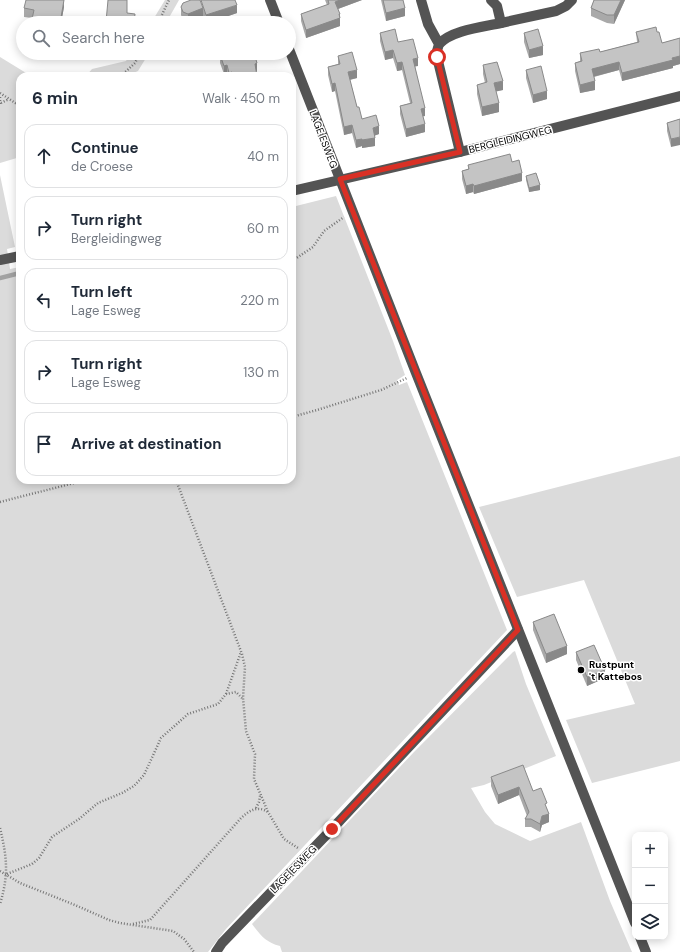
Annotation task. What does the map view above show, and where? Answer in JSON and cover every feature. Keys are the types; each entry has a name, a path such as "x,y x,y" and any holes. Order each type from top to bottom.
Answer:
{"street":[{"path":"270,0 276,16"},
{"path":"421,0 428,24 439,44"},
{"path":"491,0 497,6 502,23"},
{"path":"460,152 437,57 439,44 452,34 556,11 566,6 572,0"},
{"name":"LAGE ESWEG","path":"293,60 632,915"},
{"name":"BERGLEIDINGWEG","path":"296,190 460,152 680,96"},
{"path":"0,260 16,257"},
{"name":"LAGE ESWEG","path":"216,952 222,943 518,630"},
{"path":"641,940 646,952"}],"path":[{"path":"161,16 169,0"},
{"path":"125,72 136,60"},
{"path":"0,93 16,103"},
{"path":"0,97 0,104 9,99"},
{"path":"296,258 313,247 324,231 352,211"},
{"path":"296,416 381,390 416,373"},
{"path":"0,502 70,484"},
{"path":"178,484 241,651 245,667 243,698 246,730 255,754 254,779 268,812 284,840 308,853"},
{"path":"7,874 32,864 39,858 52,837 79,819 98,803 122,794 134,786 144,775 161,738 188,714 218,704 226,694 241,651"},
{"path":"226,694 236,692 243,698"},
{"path":"130,924 150,920 240,818 254,809 259,802 260,793"},
{"path":"254,809 262,808 268,812"},
{"path":"0,828 5,852 7,874 0,904"},
{"path":"0,871 20,883 109,920 173,931 178,934 194,952"},
{"path":"150,920 154,928"}],"shaded area":[{"path":"165,0 179,0 170,16 155,16"},
{"path":"0,57 24,72 16,72 16,158 0,163"},
{"path":"145,60 138,71 136,72 89,72 92,69 126,61"},
{"path":"0,175 15,247 7,249 10,269 16,268 16,484 296,484 296,206 336,196 405,375 397,380 399,385 407,382 507,630 226,929 208,952 0,952"},
{"path":"680,456 680,761 592,783 566,720 635,704 584,580 517,597 479,507"},
{"path":"515,651 526,684 556,756 484,785 471,788 485,812 495,824 530,841 581,822 610,901 632,952 282,952 280,946 271,943 264,938 252,924 414,752"}],"building":[{"path":"26,0 64,0 61,16 33,16 34,10 24,8"},
{"path":"108,0 127,0 127,13 135,14 135,16 107,16"},
{"path":"191,0 200,0 203,8 188,14 183,12 181,7 183,3"},
{"path":"201,0 235,0 237,5 206,15"},
{"path":"328,0 340,0 335,2 340,18 306,30 301,14 329,4"},
{"path":"383,0 403,0 405,8 386,13"},
{"path":"594,0 621,0 614,15 607,15 591,8"},
{"path":"656,27 662,43 680,38 680,56 672,58 673,60 622,73 619,62 592,69 595,81 580,85 575,63 582,61 580,53 599,49 600,52 639,42 636,32"},
{"path":"395,29 398,42 413,39 418,58 413,59 425,108 421,109 425,124 406,129 400,106 412,103 402,62 397,63 393,50 385,52 380,33"},
{"path":"538,29 543,46 529,50 524,33"},
{"path":"352,52 357,70 348,72 357,107 359,107 362,119 376,115 379,126 373,128 375,138 356,140 352,125 344,127 335,83 332,84 328,67 340,64 338,56"},
{"path":"222,60 256,60 257,63 255,64 256,72 229,72 227,65 224,66"},
{"path":"497,62 503,81 494,83 499,103 482,107 477,85 487,82 483,65"},
{"path":"541,66 547,91 533,95 526,70"},
{"path":"680,119 680,137 671,139 667,123"},
{"path":"510,154 512,162 519,160 522,173 474,186 473,184 466,186 462,171 469,169 468,165"},
{"path":"536,173 540,185 529,188 526,176"},
{"path":"554,614 567,646 546,654 533,622"},
{"path":"594,645 605,670 587,677 576,652"},
{"path":"523,765 533,791 541,788 547,803 545,804 549,814 542,816 540,824 531,819 525,819 529,812 519,787 498,795 491,777"}],"waterway":[{"path":"0,278 16,274"}],"place":[{"name":"Rustpunt 't Kattebos","path":"581,670"}],"route":[{"path":"332,829 378,778 518,630 340,179 460,152 437,57"}]}
